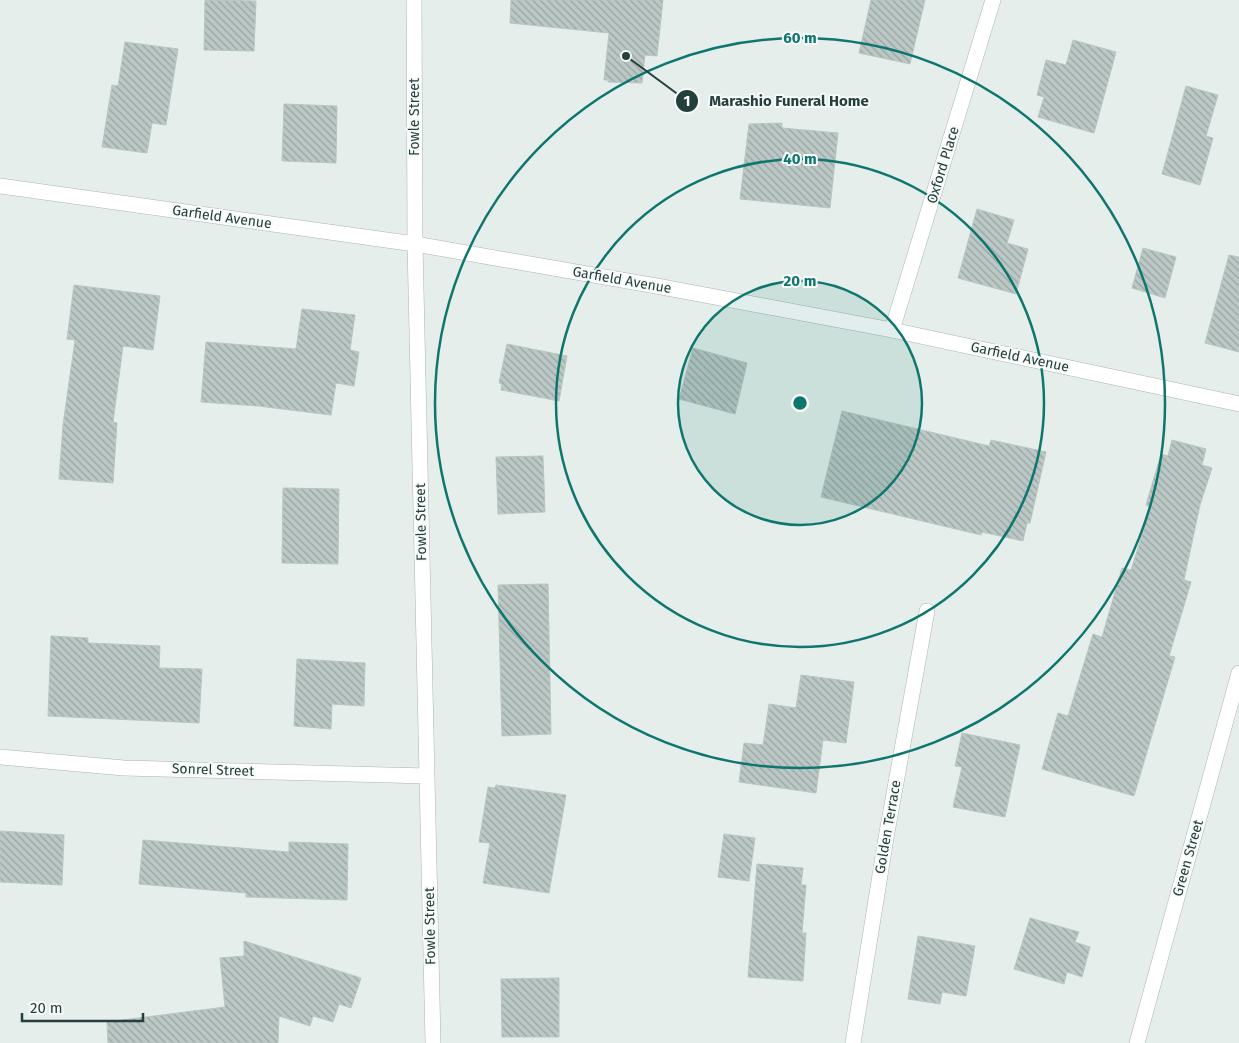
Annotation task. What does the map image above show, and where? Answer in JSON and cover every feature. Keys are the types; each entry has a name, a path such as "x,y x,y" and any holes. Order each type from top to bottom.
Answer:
{"street":[{"name":"Fowle Street","path":"414,0 415,244 433,1043"},
{"name":"Oxford Place","path":"892,330 993,0"},
{"name":"Garfield Avenue","path":"0,186 415,244 892,330 1239,404"},
{"name":"Golden Terrace","path":"853,1043 886,838 928,611"},
{"name":"Green Street","path":"1137,1043 1239,674"},
{"name":"Sonrel Street","path":"0,757 124,768 427,776"}],"building":[{"path":"205,0 256,1 254,51 204,50"},
{"path":"511,0 663,0 657,56 645,55 642,83 608,82 608,80 604,80 609,33 510,23"},
{"path":"871,0 925,0 910,64 859,53"},
{"path":"1073,40 1116,52 1094,133 1038,117 1044,97 1037,95 1046,60 1066,65"},
{"path":"125,42 178,49 166,125 152,123 147,153 102,147 112,85 118,86"},
{"path":"1186,86 1218,95 1206,136 1213,138 1200,185 1162,174"},
{"path":"284,104 337,106 336,163 282,161"},
{"path":"782,123 782,128 838,133 830,208 740,199 749,124"},
{"path":"977,209 1014,220 1007,243 1028,249 1016,294 958,278"},
{"path":"1143,248 1176,257 1165,298 1132,288"},
{"path":"1229,255 1239,257 1239,352 1205,343"},
{"path":"74,285 160,296 153,350 123,346 113,422 117,423 113,483 59,479 63,425 75,340 67,339"},
{"path":"302,309 355,315 350,350 359,352 354,386 336,383 331,415 258,406 201,402 206,342 296,349"},
{"path":"507,344 567,356 559,401 501,390 502,384 499,383"},
{"path":"693,348 747,363 735,414 679,399"},
{"path":"842,411 989,446 991,440 1046,452 1030,523 1027,523 1023,541 982,532 981,535 821,497"},
{"path":"1172,440 1206,449 1202,465 1212,468 1200,505 1184,580 1191,582 1169,656 1175,657 1134,796 1042,769 1058,713 1068,716 1093,634 1102,637 1122,568 1131,570 1151,507 1146,505 1161,454 1168,456"},
{"path":"543,456 545,512 498,514 496,457"},
{"path":"283,488 339,489 338,564 282,563"},
{"path":"548,584 551,734 502,736 498,585"},
{"path":"51,636 88,638 88,643 160,646 159,668 202,669 199,723 48,716"},
{"path":"297,659 365,663 364,706 332,704 331,729 294,726"},
{"path":"801,675 854,682 846,743 823,740 816,793 739,782 744,743 763,745 769,704 796,708"},
{"path":"962,733 1020,745 1005,817 953,807 962,767 955,766"},
{"path":"496,785 566,795 549,893 483,883 490,843 479,842 488,787 495,788"},
{"path":"0,831 64,835 62,885 0,882"},
{"path":"724,834 755,838 749,881 718,877"},
{"path":"143,840 289,852 289,842 348,844 347,900 246,897 246,893 139,884"},
{"path":"757,864 803,868 801,885 806,885 802,933 806,933 803,981 748,977"},
{"path":"1030,918 1079,932 1075,942 1090,947 1082,977 1067,972 1064,984 1014,969"},
{"path":"918,936 975,946 966,996 942,992 940,1004 908,999"},
{"path":"244,941 361,978 351,1008 339,1004 333,1022 313,1016 310,1026 279,1016 278,1043 108,1043 107,1022 225,1007 220,958 244,956"},
{"path":"559,978 559,1037 502,1037 501,979"}],"place":[{"name":"Marashio Funeral Home","path":"626,56"}]}
